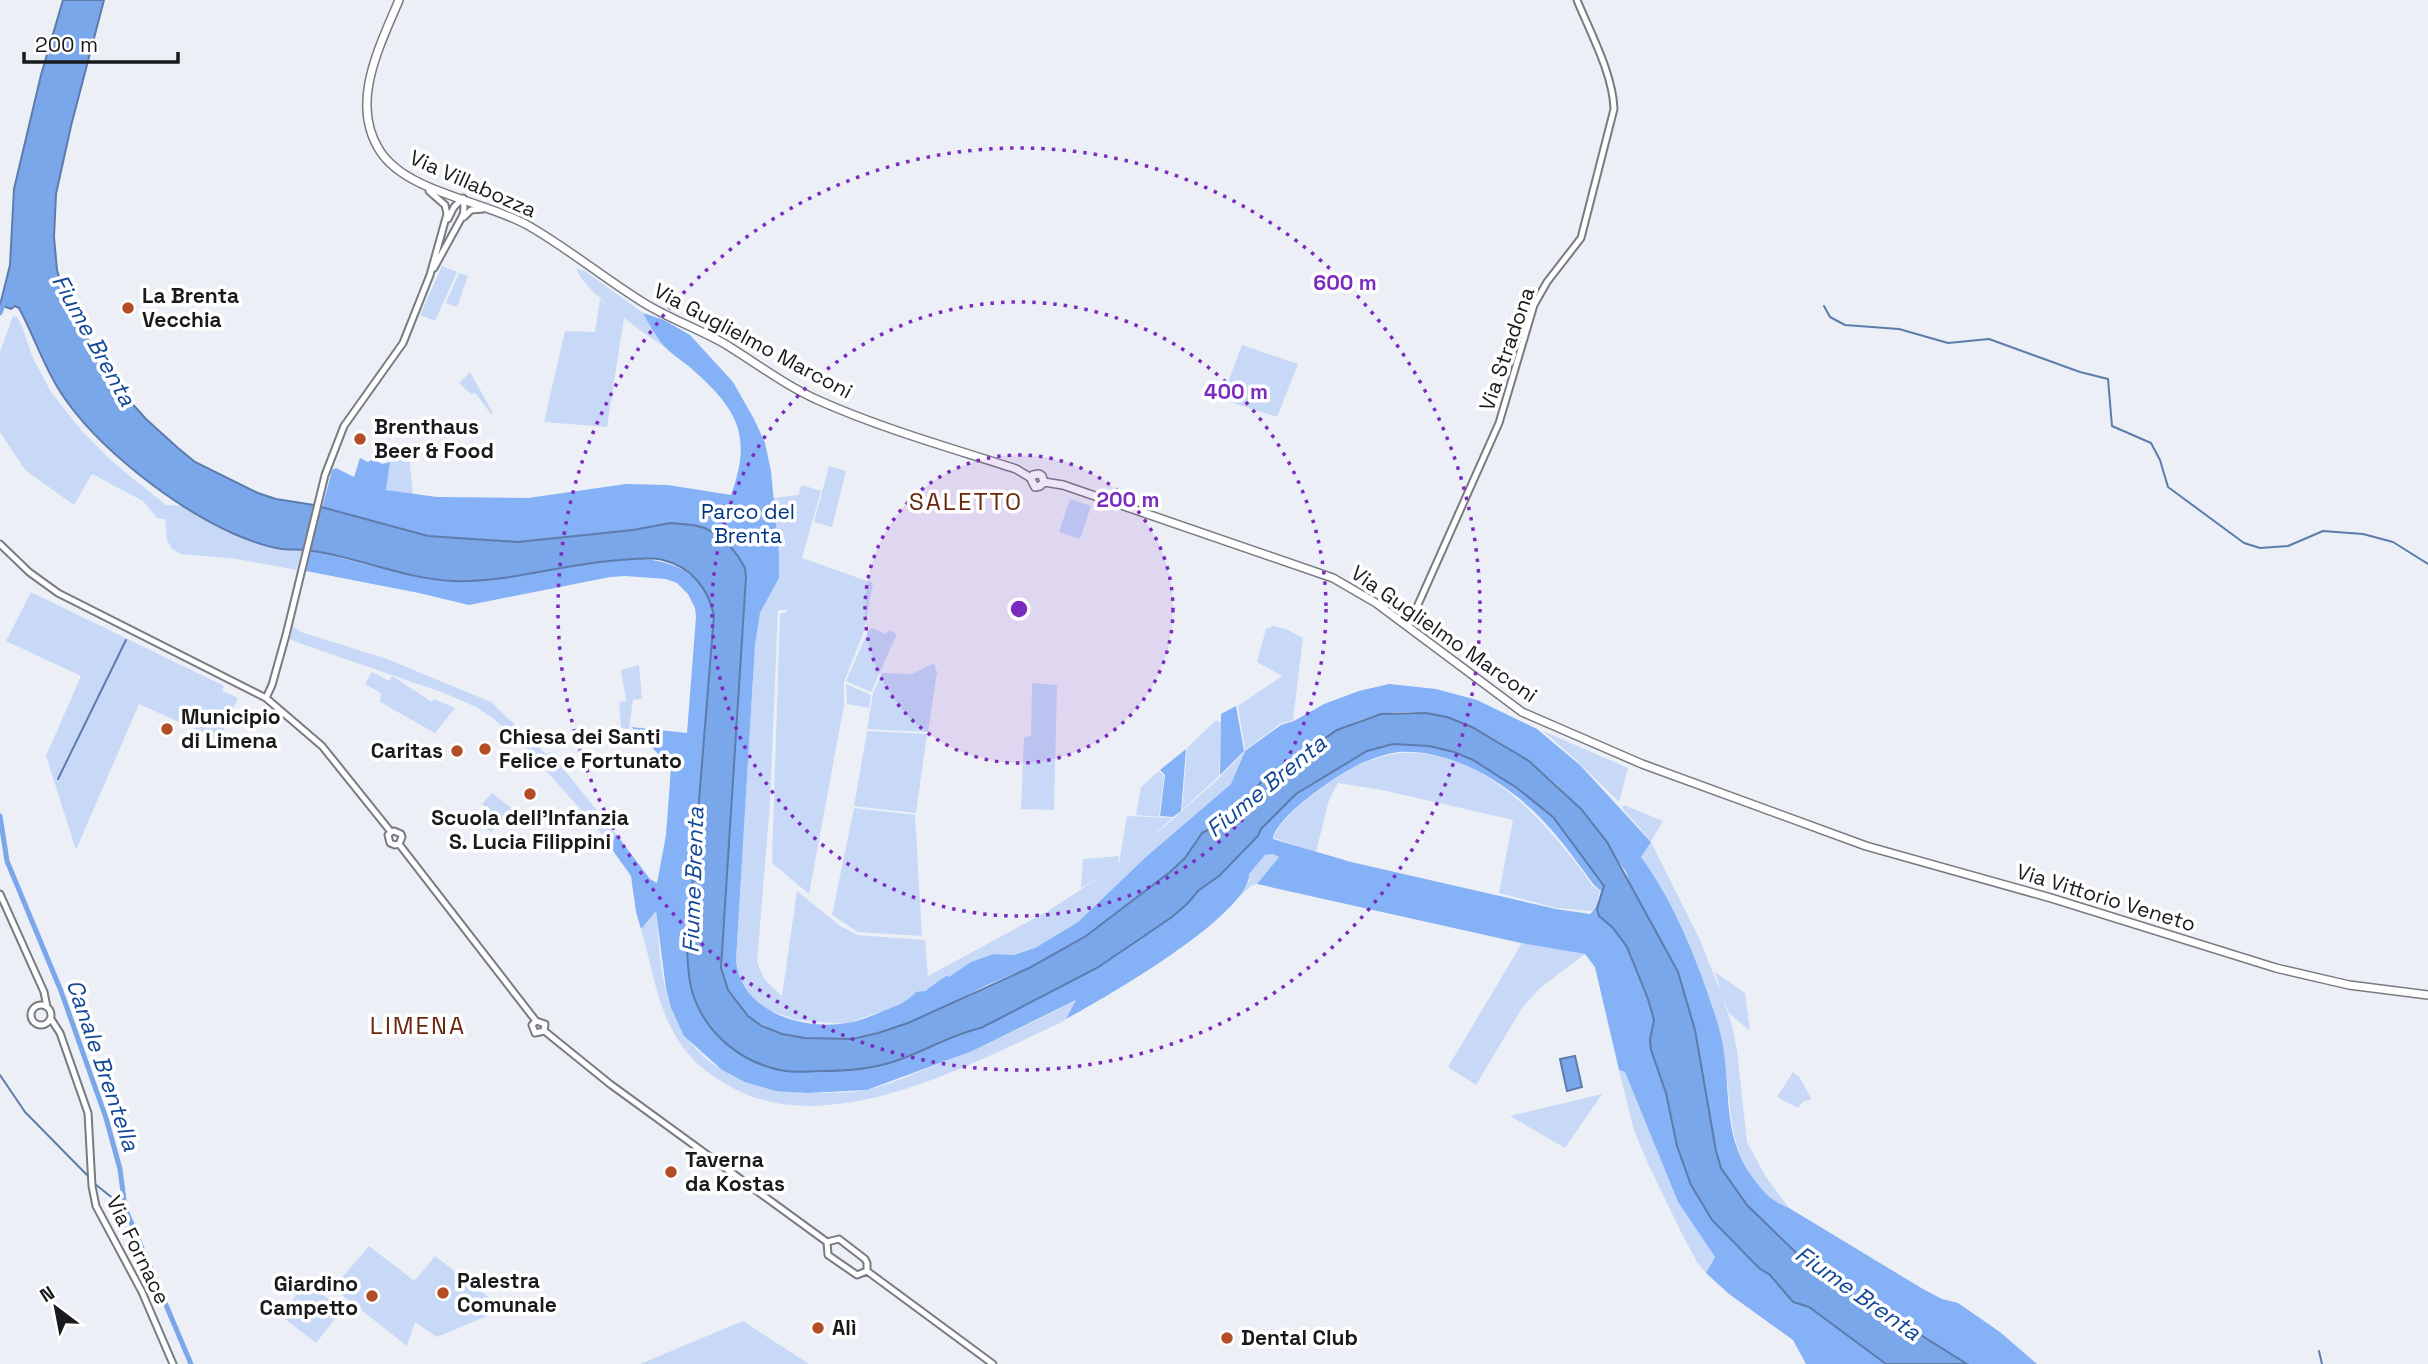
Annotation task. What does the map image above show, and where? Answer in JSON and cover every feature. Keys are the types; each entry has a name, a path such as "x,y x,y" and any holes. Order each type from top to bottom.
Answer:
{"main road":[{"name":"Via Villabozza","path":"399,0 377,54 368,87 370,128 375,142 388,162 399,172 422,185 511,217 555,242 618,286"},
{"name":"Via Guglielmo Marconi","path":"618,286 660,312 724,344 819,401 1016,469 1031,478 1039,474 1044,482 1063,485 1314,570 1366,596 1528,715 1636,762 1779,814"},
{"name":"Via Vittorio Veneto","path":"1779,814 1866,846 2051,898 2276,968 2349,985 2428,995"}],"street":[{"name":"Via Stradona","path":"1408,627 1495,433 1534,305 1547,282 1571,253 1586,224 1614,99 1577,0"},
{"path":"265,698 279,660 323,481 344,426 402,343 430,275 443,232 447,214 445,205 433,192 408,181 399,172"},
{"path":"443,232 454,207 463,198"},
{"path":"458,225 464,208 463,198"},
{"path":"430,275 468,212 475,209 511,217"},
{"path":"0,544 29,572 63,596 265,698 322,746 391,832"},
{"path":"391,832 401,834 402,841 399,844"},
{"path":"391,832 388,835 390,843 399,844"},
{"path":"399,844 536,1021"},
{"name":"Via Fornace","path":"0,894 44,992 44,1006"},
{"path":"0,905 18,932"},
{"name":"Via Fornace","path":"44,1006 51,1012 51,1019 60,1033 88,1112 92,1186 101,1219 142,1292 173,1364"},
{"name":"Via Fornace","path":"44,1006 33,1010 32,1016 36,1023 45,1024"},
{"path":"45,1024 51,1019"},
{"path":"540,1020 545,1024 544,1031 538,1034 533,1031 532,1025 540,1020"},
{"path":"45,1024 55,1027"},
{"path":"544,1031 629,1099 827,1242 839,1239 864,1258 867,1272"},
{"path":"827,1242 826,1251 853,1274 862,1275 867,1272"},
{"path":"867,1272 993,1364"}],"shaded area":[{"path":"442,266 457,272 435,321 420,315"},
{"path":"577,269 585,271 643,313 665,347 601,298 580,277"},
{"path":"459,273 468,276 457,307 446,303"},
{"path":"600,299 624,318 607,427 544,422 565,331 595,332"},
{"path":"13,316 17,317 22,326 32,356 51,392 81,430 115,464 166,505 182,506 257,543 278,549 302,551 297,570 236,559 181,554 172,549 167,540 165,519 157,518 143,501 92,474 74,505 25,470 0,432 0,352"},
{"path":"1242,345 1298,364 1277,417 1233,403 1237,392 1226,388"},
{"path":"470,372 493,413 491,414 475,393 471,394 459,383"},
{"path":"398,455 400,459 409,456 413,494 386,490 390,462"},
{"path":"829,466 846,471 832,527 814,522"},
{"path":"802,485 821,491 802,558 873,583 864,631 844,682 844,705 809,894 773,864 772,860 780,613 786,613 787,610 778,610 770,803 757,962 765,980 782,996 797,891 840,926 857,935 925,940 928,976 1048,911 1103,875 1081,888 1083,859 1119,856 1119,863 1127,816 1172,818 1148,841 1216,781 1245,751 1231,784 1147,856 1078,922 1035,948 1014,955 994,954 891,1008 845,1024 797,1020 765,1009 755,1001 740,980 736,960 755,645 760,613 779,578 772,498 798,495"},
{"path":"1070,499 1091,506 1080,539 1059,532"},
{"path":"31,592 224,686 222,691 238,698 219,740 139,704 76,850 46,756 81,676 6,641"},
{"path":"293,626 301,632 387,659 491,702 546,754 550,752 616,834 611,848 597,828 528,750 494,719 476,707 444,693 290,639"},
{"path":"1273,626 1303,638 1293,720 1280,724 1245,750 1238,706 1282,676 1257,662 1266,629"},
{"path":"872,628 886,634 888,630 897,634 871,692 846,681 868,631"},
{"path":"934,663 937,672 928,732 867,729 873,693 882,673 912,674"},
{"path":"639,665 642,699 633,700 629,729 621,728 619,702 630,700 626,700 621,670"},
{"path":"372,672 389,681 392,676 432,702 434,699 455,708 435,733 380,702 381,693 365,684"},
{"path":"1032,683 1057,685 1054,810 1021,809 1024,737 1031,736"},
{"path":"846,684 871,695 869,708 847,704"},
{"path":"1216,720 1221,723 1219,776 1182,810 1187,748"},
{"path":"867,731 927,734 916,813 854,806"},
{"path":"1543,731 1628,768 1619,802 1575,759"},
{"path":"1399,753 1430,754 1459,763 1486,776 1511,794 1556,838 1593,886 1600,891 1592,911 1556,908 1499,893 1513,820 1382,790 1338,783 1329,800 1316,852 1274,838 1278,829 1298,807 1339,777 1361,764"},
{"path":"1159,771 1164,776 1159,817 1136,815 1141,787"},
{"path":"492,793 513,809 491,832 478,821 489,810 482,804"},
{"path":"1624,805 1663,821 1651,841 1622,808"},
{"path":"854,808 915,815 922,936 858,932 832,915"},
{"path":"1651,842 1699,938 1721,993 1715,972 1745,993 1750,1031 1729,1013 1723,999 1737,1050 1747,1142 1766,1177 1789,1208 1764,1193 1743,1161 1736,1143 1718,1026 1676,916 1641,857"},
{"path":"1273,854 1279,857 1257,884 1239,897 1249,881 1248,874 1265,855"},
{"path":"656,910 666,990 669,1003 685,1036 717,1067 757,1085 779,1090 825,1093 857,1092 875,1088 985,1044 1078,999 1066,1019 1060,1023 939,1077 894,1092 849,1103 805,1106 763,1100 724,1083 704,1069 687,1053 671,1028 660,1001 641,929"},
{"path":"1522,943 1585,954 1540,988 1522,1008 1476,1085 1448,1067"},
{"path":"1619,1070 1625,1072 1678,1202 1715,1257 1706,1273 1683,1236 1648,1164 1634,1130"},
{"path":"1793,1072 1800,1078 1811,1098 1798,1108 1777,1097"},
{"path":"1602,1094 1565,1148 1510,1116"},
{"path":"369,1246 413,1280 435,1256 504,1309 437,1337 415,1322 407,1346 333,1288"},
{"path":"305,1283 309,1283 342,1310 316,1343 281,1316"},
{"path":"743,1321 809,1364 640,1364"}],"green space":[{"name":"Parco del Brenta","path":"643,313 664,320 690,335 733,382 765,443 771,471 779,578 760,613 755,645 736,960 740,978 761,1004 776,1014 811,1024 852,1022 901,1003 916,992 925,991 971,962 994,954 1014,955 1035,948 1078,922 1147,856 1231,784 1245,751 1281,725 1294,721 1324,704 1359,691 1389,684 1436,689 1477,700 1537,729 1580,765 1651,842 1641,857 1677,917 1705,984 1723,1048 1728,1105 1735,1142 1742,1160 1761,1188 1777,1202 1923,1289 1942,1299 1958,1303 2000,1332 2037,1364 1967,1364 1884,1312 1838,1289 1818,1274 1747,1205 1721,1168 1707,1112 1626,872 1595,826 1576,804 1527,760 1469,726 1439,716 1408,712 1378,715 1349,725 1318,742 1263,780 1240,804 1231,818 1202,833 1179,864 1099,928 1044,961 934,1012 888,1030 841,1039 793,1036 756,1021 730,994 721,968 746,577 741,561 731,546 710,530 683,524 530,542 446,539 404,532 322,508 332,470 336,468 354,477 360,458 368,462 373,459 382,464 390,462 386,490 437,497 528,498 626,484 668,485 731,495 741,456 737,424 720,397 707,383 663,345"},
{"path":"311,550 412,574 473,580 610,559 645,559 676,567 700,584 714,615 687,949 691,981 699,1009 714,1032 745,1056 785,1071 852,1070 892,1062 981,1028 1097,968 1187,904 1199,890 1219,876 1296,794 1367,751 1393,744 1429,746 1473,760 1517,788 1553,817 1604,886 1597,909 1628,947 1648,999 1654,1020 1651,1050 1666,1093 1677,1146 1691,1185 1712,1220 1759,1268 1770,1275 1793,1302 1809,1307 1886,1364 1806,1364 1793,1340 1729,1294 1706,1273 1715,1257 1678,1202 1625,1072 1619,1070 1595,967 1585,954 1521,943 1257,884 1279,857 1273,854 1265,855 1249,874 1243,891 1226,911 1201,933 1140,976 1066,1019 1076,1000 972,1051 867,1090 807,1093 776,1091 745,1082 722,1070 684,1036 671,1008 666,989 656,911 641,929 631,876 611,848 616,834 650,879 657,883 666,835 671,768 631,727 687,733 696,617 688,594 677,583 666,579 625,576 469,605 306,571","holes":["1398,752 1443,757 1485,775 1505,787 1540,817 1601,891 1592,912 1590,914 1556,909 1351,862 1273,839 1285,819 1297,807 1352,768 1371,759"]},
{"path":"1236,706 1244,751 1220,775 1221,714"},
{"path":"1186,749 1181,811 1173,817 1160,816 1165,775 1160,770"}],"water":[{"name":"Fiume Brenta","path":"63,0 104,0 56,194 54,237 57,270 68,309 81,334 112,362 113,378 119,389 146,419 178,448 195,462 258,493 428,536 518,542 633,530 670,523 705,528 724,539 738,556 745,568 746,577 721,968 728,990 748,1016 762,1026 782,1034 805,1038 852,1039 908,1023 1029,968 1086,936 1170,872 1185,858 1202,833 1233,817 1239,806 1262,781 1337,730 1381,714 1426,713 1447,717 1472,727 1529,761 1581,809 1607,842 1678,972 1695,1030 1721,1168 1747,1205 1818,1274 1838,1289 1884,1312 1967,1364 1886,1364 1809,1307 1793,1302 1770,1275 1759,1268 1712,1220 1691,1185 1677,1146 1666,1093 1651,1050 1654,1020 1648,999 1627,947 1613,928 1599,916 1597,909 1604,886 1553,817 1517,788 1473,760 1454,752 1429,746 1393,744 1367,751 1296,794 1219,876 1199,890 1172,917 1097,968 981,1028 892,1062 852,1070 785,1071 740,1054 715,1033 706,1020 692,991 688,970 687,949 714,615 703,588 682,568 673,563 653,559 600,562 495,579 453,581 418,576 331,554 269,547 232,533 185,507 115,454 76,414 61,393 19,308 15,306 11,309 0,305 10,265 14,189 41,75"},
{"path":"1575,1056 1582,1087 1567,1091 1560,1059"}],"waterway":[{"name":"Canale Brentella","path":"0,313 4,302"},
{"path":"1824,306 1830,317 1845,325 1899,329 1948,343 1989,339 2080,372 2108,379 2112,426 2151,443 2160,460 2168,487 2244,543 2260,548 2288,546 2323,531 2363,534 2393,542 2428,564"},
{"path":"58,779 126,640"},
{"name":"Canale Brentella","path":"0,816 7,861 61,991 106,1118 120,1169 125,1208 191,1364"},
{"path":"0,1075 25,1112 89,1177"},
{"path":"95,1184 125,1208"},
{"path":"2319,1351 2322,1364"}],"place":[{"name":"La Brenta Vecchia","path":"128,308"},
{"name":"Brenthaus Beer & Food","path":"360,439"},
{"name":"Municipio di Limena","path":"167,729"},
{"name":"Chiesa dei Santi Felice e Fortunato","path":"485,749"},
{"name":"Caritas","path":"457,751"},
{"name":"Scuola dell'Infanzia S. Lucia Filippini","path":"530,794"},
{"name":"Taverna da Kostas","path":"671,1172"},
{"name":"Palestra Comunale","path":"443,1293"},
{"name":"Giardino Campetto","path":"372,1296"},
{"name":"Alì","path":"818,1328"},
{"name":"Dental Club","path":"1227,1338"}],"district":[{"name":"SALETTO","path":"966,502"},
{"name":"LIMENA","path":"418,1026"}]}
